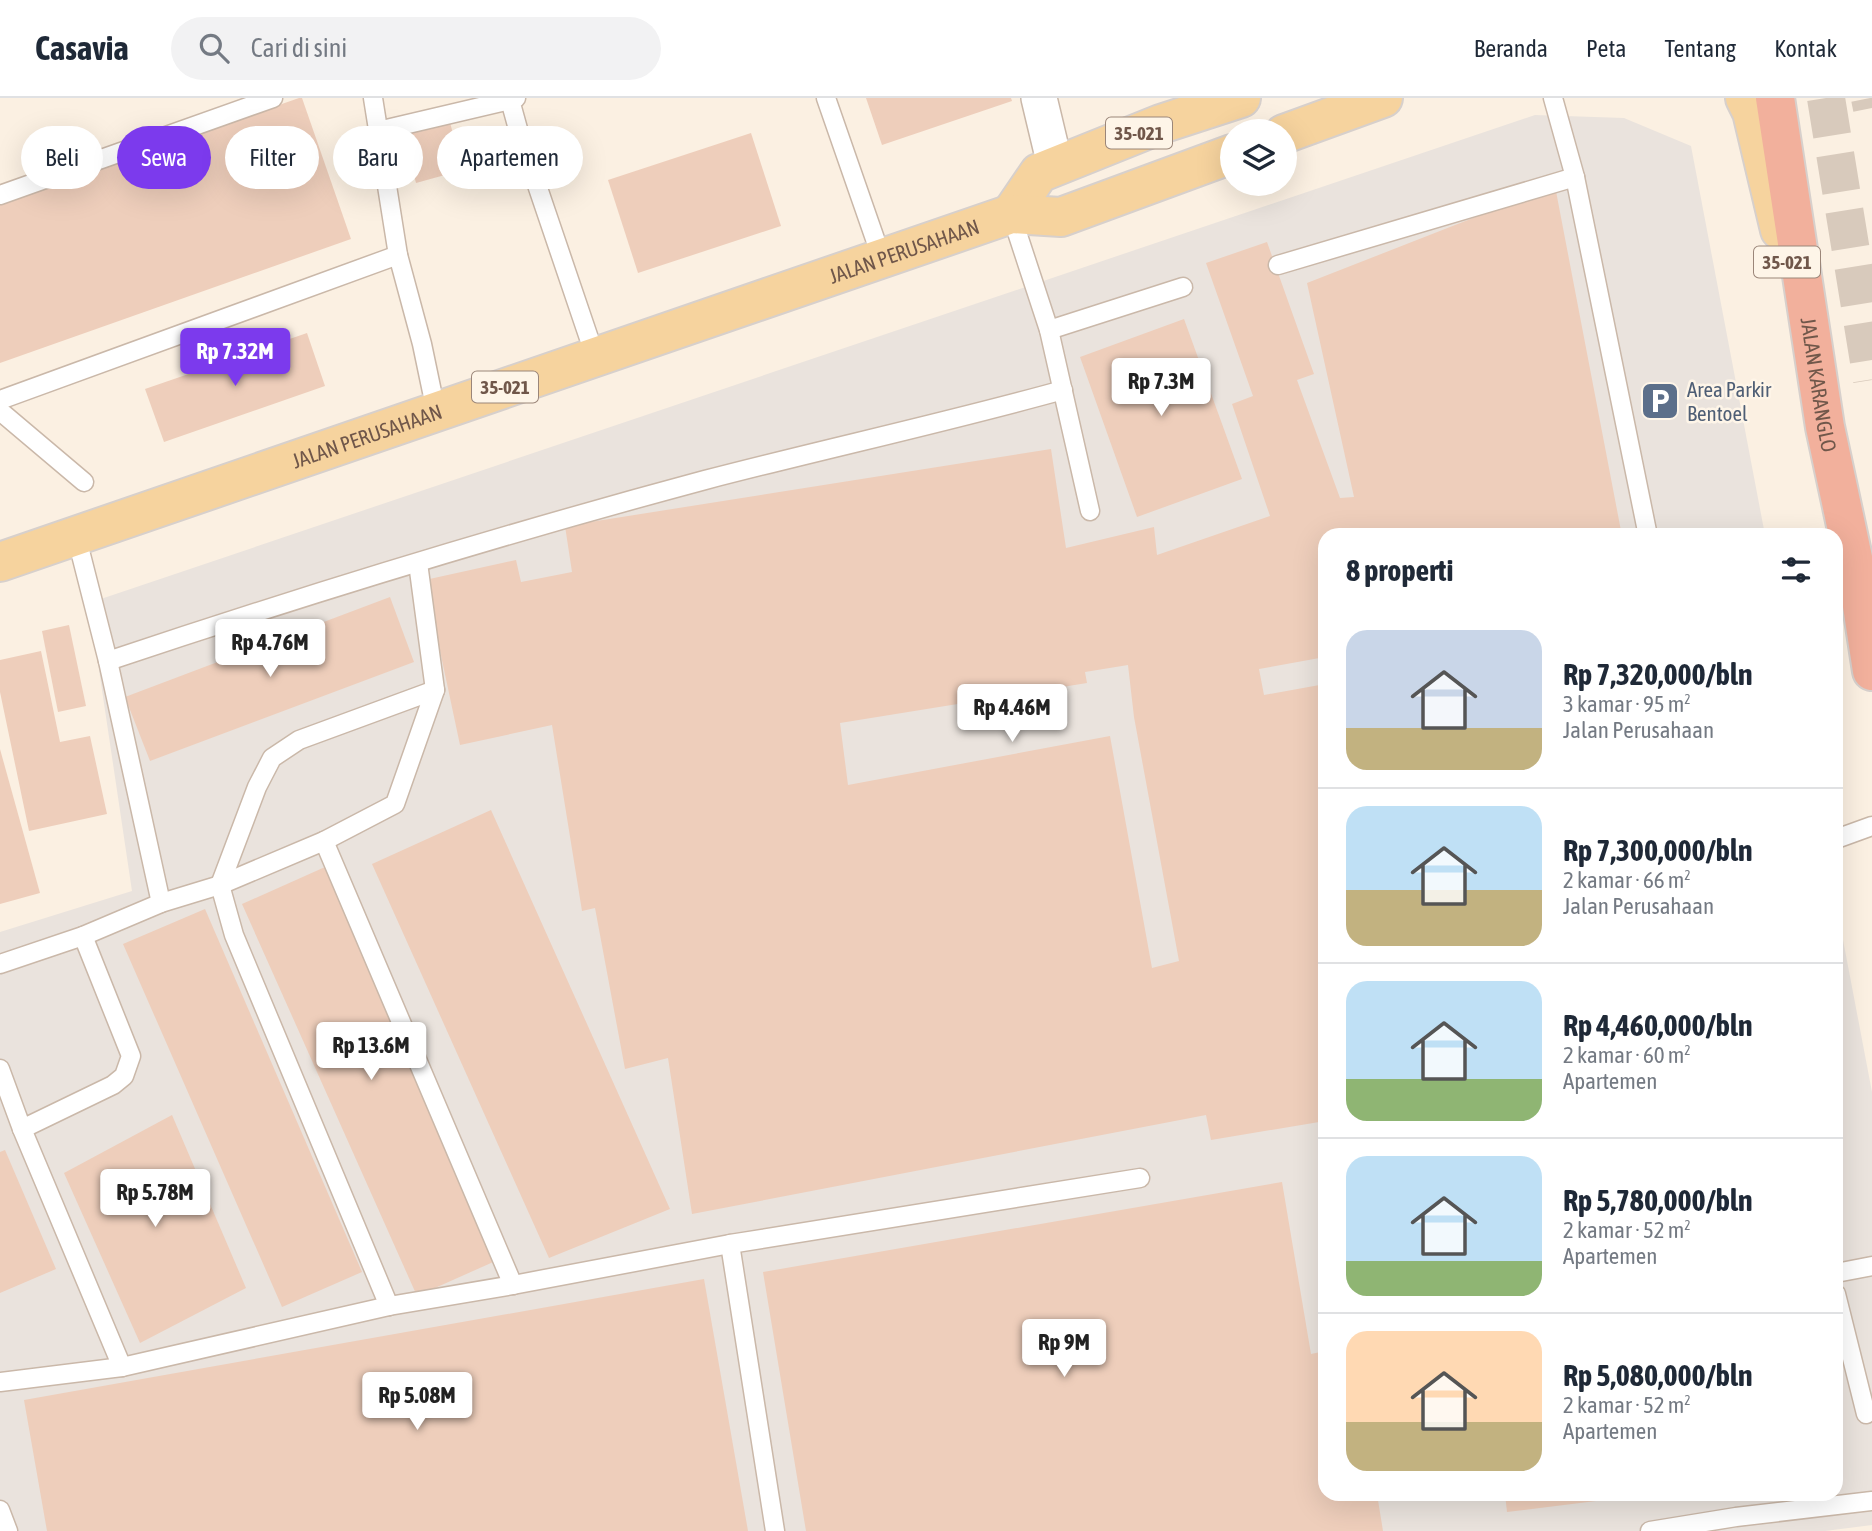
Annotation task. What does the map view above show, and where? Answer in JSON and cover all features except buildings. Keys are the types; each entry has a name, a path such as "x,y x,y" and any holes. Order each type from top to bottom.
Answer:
{"highway":[{"name":"JALAN KARANGLO","path":"1775,98 1843,528"},
{"name":"JALAN KARANGLO","path":"1843,530 1872,671"}],"main road":[{"name":"35-021","path":"1011,214 1039,173 1161,124 1241,98"},
{"path":"1297,129 1383,98"},
{"name":"35-021","path":"1745,98 1752,112 1825,427"},
{"name":"JALAN PERUSAHAAN","path":"0,562 1011,214 1061,217 1220,157"}],"street":[{"path":"1039,98 1055,165"}],"lane":[{"path":"0,195 273,98"},
{"path":"373,98 377,126"},
{"path":"826,98 882,259"},
{"path":"1553,98 1575,177 1646,528"},
{"path":"399,126 512,99 518,129 595,356"},
{"path":"1278,265 1575,177"},
{"path":"387,189 398,255 422,344 436,411"},
{"path":"1011,214 1049,330 1090,511"},
{"path":"0,400 398,255"},
{"path":"1049,330 1183,287"},
{"path":"108,661 277,604 705,480 958,419 1063,390"},
{"path":"0,411 84,482"},
{"path":"76,535 108,661 161,903"},
{"path":"0,964 83,936 161,903 220,885 324,841 395,804 435,690 418,563"},
{"path":"389,1306 234,935 220,885 257,787 272,758 299,740 435,690"},
{"path":"1843,836 1872,826"},
{"path":"324,841 513,1285"},
{"path":"22,1129 113,1085 124,1076 131,1056 83,936"},
{"path":"0,1069 22,1129 122,1367"},
{"path":"0,1382 122,1367 389,1306 730,1244 1140,1178"},
{"path":"730,1244 775,1531"},
{"path":"1843,1272 1872,1266"},
{"path":"1843,1322 1866,1415"},
{"path":"1650,1531 1735,1517 1872,1501"},
{"path":"0,1510 8,1531"}],"shaded area":[{"path":"1535,115 1624,118 1691,146 1764,528 1318,528 1318,1501 1843,1501 1843,940 1872,1092 1872,1525 1825,1531 0,1531 0,932 132,891 89,603"}],"tunnel":[{"path":"1826,98 1872,380"},
{"path":"1870,98 1872,108"}],"place":[{"name":"Area Parkir Bentoel","path":"1660,401"}]}
